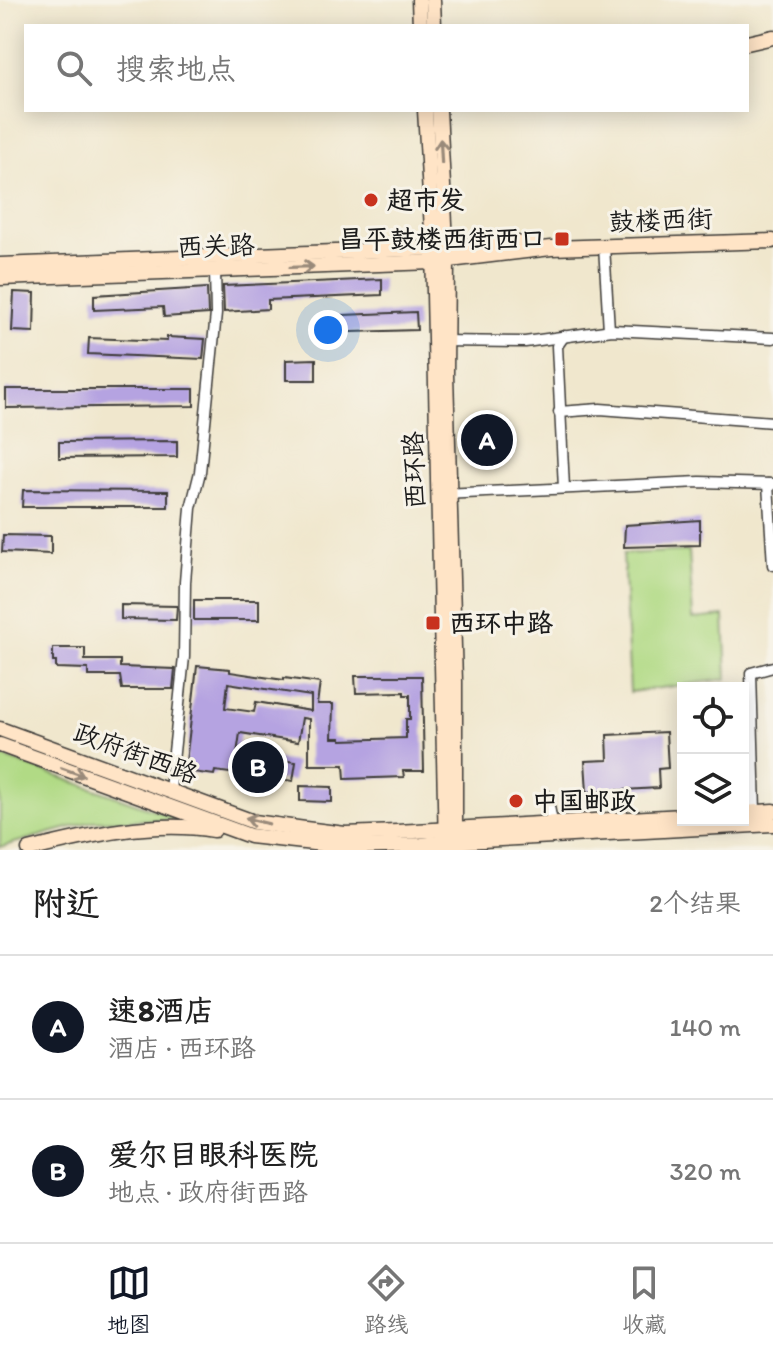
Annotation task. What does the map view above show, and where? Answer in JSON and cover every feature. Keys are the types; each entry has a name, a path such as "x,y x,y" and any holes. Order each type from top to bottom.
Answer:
{"main road":[{"path":"419,0 420,24"},
{"path":"433,0 434,24"},
{"path":"749,43 773,37"},
{"name":"西环路","path":"425,112 440,254"},
{"name":"西环路","path":"439,112 440,341 450,840"},
{"name":"鼓楼西街","path":"440,254 497,241 551,248 773,241"},
{"name":"西关路","path":"0,265 440,254"},
{"name":"西关路","path":"0,278 215,271 440,254"},
{"name":"政府街西路","path":"0,729 254,822 345,834 450,840"},
{"name":"政府街西路","path":"0,745 250,836 348,849 422,845 450,840"},
{"path":"749,813 773,811"},
{"path":"450,840 552,822 677,816"},
{"path":"450,840 773,824"},
{"path":"29,850 110,832 147,828 196,827 250,836"}],"street":[{"path":"604,246 609,330"},
{"path":"170,790 184,657 185,582 191,508 200,472 216,314 215,271"},
{"path":"440,341 525,342 609,330 773,338"},
{"path":"564,336 557,346 564,488"},
{"path":"559,412 600,409 773,422"},
{"path":"445,494 700,482 770,484 773,565"},
{"path":"749,813 751,673 773,667"},
{"path":"547,796 552,822"}],"green space":[{"path":"689,551 693,619 724,616 727,679 677,682 677,686 630,692 623,554"},
{"path":"0,756 180,819 93,821 0,847"}],"building":[{"path":"382,279 382,295 268,300 268,309 224,312 223,286"},
{"path":"207,288 208,314 164,317 163,307 94,310 94,295"},
{"path":"14,292 35,293 34,332 12,331"},
{"path":"416,312 417,330 319,333 319,316"},
{"path":"167,337 205,339 203,359 88,354 89,338 167,341"},
{"path":"316,359 316,380 286,380 286,360"},
{"path":"6,389 194,389 194,406 6,408"},
{"path":"177,441 177,457 59,458 59,442"},
{"path":"23,490 168,491 168,507 22,507"},
{"path":"700,520 700,545 624,547 625,525"},
{"path":"3,535 51,536 51,554 2,552"},
{"path":"194,600 259,600 259,620 194,620"},
{"path":"121,605 177,606 176,620 121,619"},
{"path":"53,648 85,648 85,660 120,660 120,667 175,669 173,689 122,689 120,676 88,676 88,669 56,668"},
{"path":"197,666 320,683 317,704 333,704 332,738 341,740 406,738 410,695 404,695 404,692 356,693 355,676 422,676 424,771 403,771 404,777 345,779 344,765 309,765 309,719 302,718 298,742 240,733 237,754 296,762 293,781 215,771 214,775 185,771","holes":["228,683 311,696 311,711 256,702 254,712 225,708"]},
{"path":"666,732 668,768 658,769 659,788 587,792 585,761 608,760 607,735"},
{"path":"300,786 332,787 332,802 300,801"}],"place":[{"name":"超市发","path":"371,200"},
{"name":"昌平鼓楼西街西口","path":"562,239"},
{"name":"速8酒店","path":"487,440"},
{"name":"西环中路","path":"433,623"},
{"name":"爱尔目眼科医院","path":"258,767"},
{"name":"中国邮政","path":"516,801"}]}
